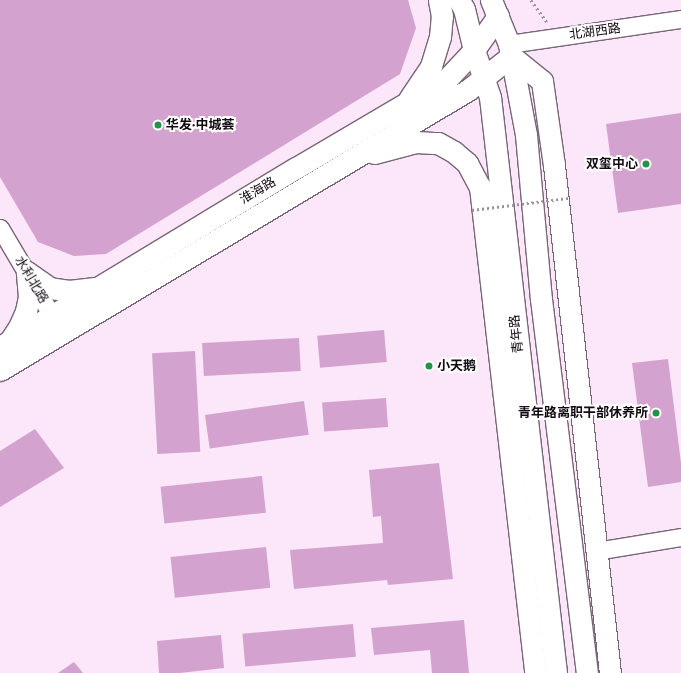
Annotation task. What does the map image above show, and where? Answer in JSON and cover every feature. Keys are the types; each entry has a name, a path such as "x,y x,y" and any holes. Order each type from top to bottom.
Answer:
{"main road":[{"path":"406,103 431,66 440,37 442,16 439,0"},
{"name":"青年路","path":"459,0 464,9 474,50 490,97 556,673"},
{"path":"494,8 510,50 526,135 541,299 587,673"},
{"name":"淮海路","path":"0,370 57,324 100,286 447,79 474,50 494,8"},
{"path":"510,50 542,81 554,165 610,673"},
{"name":"淮海路","path":"4,345 57,324 351,160 468,90 483,78 510,50"},
{"path":"351,160 416,142 438,143 454,152 467,163 480,187 509,270"},
{"path":"480,187 535,673"},
{"path":"27,272 50,288 69,291 100,286"},
{"path":"4,345 19,327 26,311 29,297 27,272"}],"street":[{"name":"北湖西路","path":"510,50 681,19"},
{"name":"水利北路","path":"0,228 57,324"},
{"path":"596,551 681,537"}],"path":[{"path":"531,0 547,22"},
{"path":"472,210 569,198"}],"building":[{"name":"华发·中城荟","path":"0,0 408,0 416,28 400,74 106,254 74,256 38,242 0,177"},
{"name":"双玺中心","path":"681,113 681,204 618,213 606,124"},
{"path":"384,330 387,362 320,368 317,336"},
{"path":"299,338 301,371 204,376 202,343"},
{"path":"195,351 200,452 157,454 152,353"},
{"name":"青年路离职干部休养所","path":"668,359 681,463 681,482 648,487 632,363"},
{"path":"386,398 388,427 324,431 322,402"},
{"path":"304,401 309,435 210,449 205,415"},
{"path":"35,429 64,468 0,507 0,451"},
{"path":"439,463 453,579 388,585 387,580 294,589 290,550 383,543 381,516 373,517 369,470"},
{"path":"262,476 266,513 164,523 161,487"},
{"path":"266,547 270,588 175,598 171,557"},
{"path":"464,620 469,673 432,673 430,650 374,655 371,628"},
{"path":"353,624 356,657 245,667 242,634"},
{"path":"221,635 224,668 180,673 159,673 157,641"},
{"path":"74,662 83,673 58,673"}],"place":[{"name":"华发·中城荟","path":"158,125"},
{"name":"双玺中心","path":"646,164"},
{"name":"小天鹅","path":"429,366"},
{"name":"青年路离职干部休养所","path":"656,413"}]}
